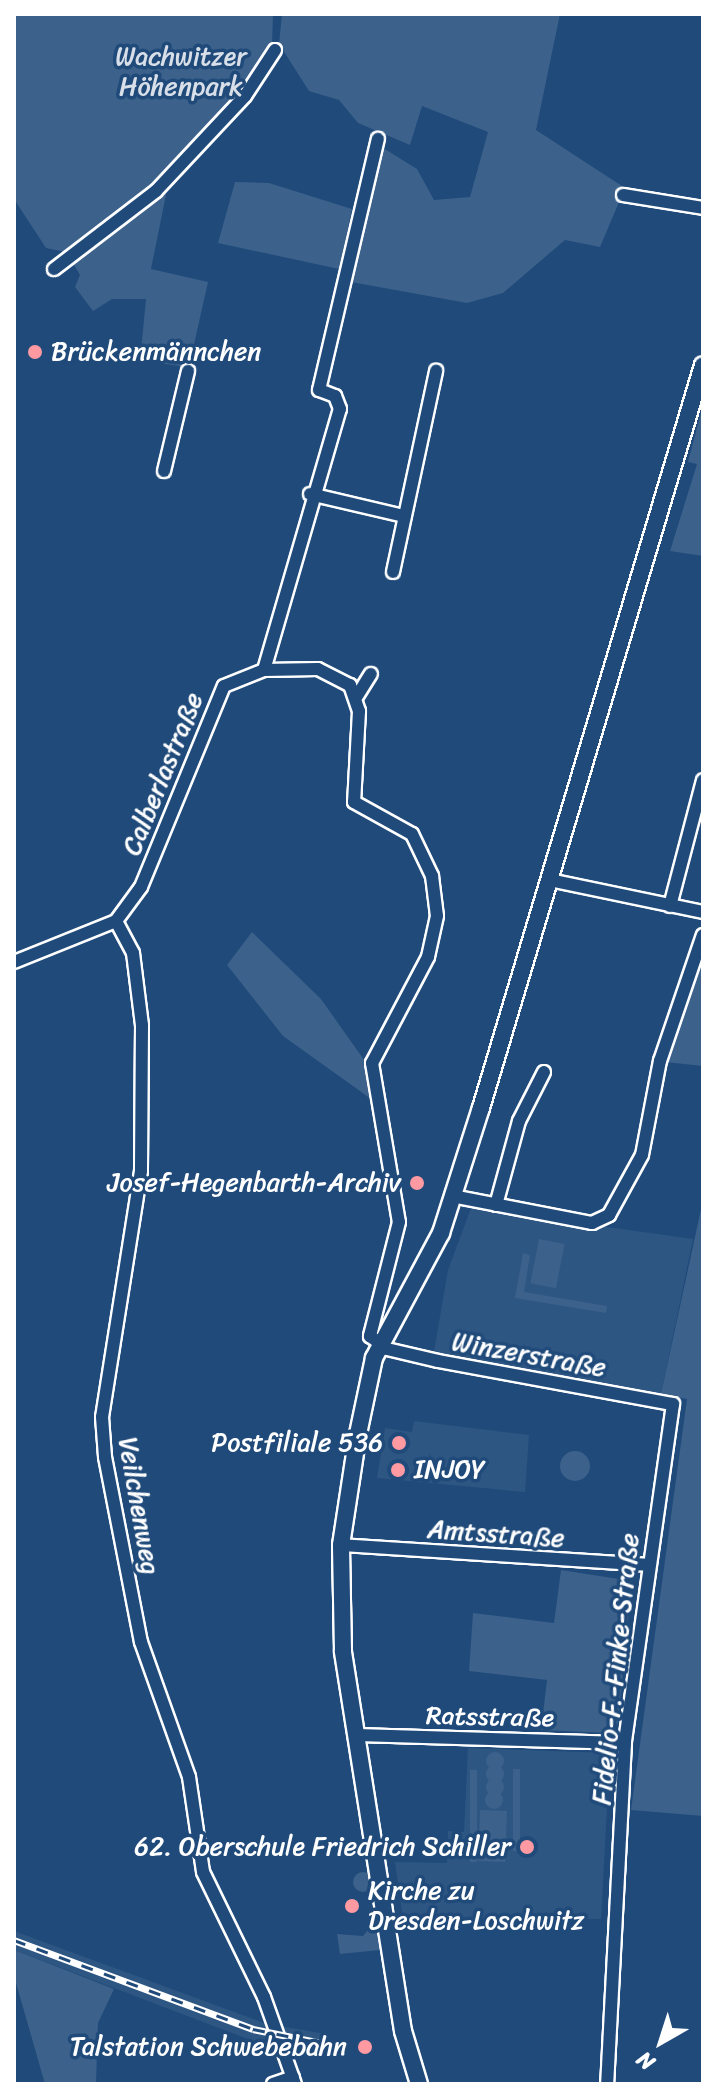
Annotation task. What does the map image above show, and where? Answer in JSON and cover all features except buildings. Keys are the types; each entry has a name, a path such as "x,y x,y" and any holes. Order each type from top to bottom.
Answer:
{"main road":[{"path":"419,2084 403,2031 355,1735 343,1651 341,1545 379,1345 441,1233 703,365"}],"street":[{"path":"54,269 156,191 245,96 275,50"},
{"path":"264,670 310,494 340,409 335,396 319,390 378,139"},
{"path":"623,195 703,208"},
{"path":"164,471 188,371"},
{"path":"393,572 436,371"},
{"path":"310,494 404,516"},
{"name":"Calberlastraße","path":"116,921 145,877 216,697 235,678 264,670 329,672 357,696"},
{"path":"371,674 357,696 354,802 412,834 432,876 437,916 428,957 372,1063 399,1222 395,1259 369,1329 379,1345"},
{"path":"670,906 703,780"},
{"path":"550,880 703,912"},
{"path":"14,962 116,921"},
{"name":"Veilchenweg","path":"116,921 133,953 142,1025 141,1171 102,1417 141,1642 189,1777 203,1872 294,2080 273,2084"},
{"path":"452,1196 592,1223 619,1202 642,1155 660,1061 703,935"},
{"path":"496,1205 519,1121 544,1072"},
{"name":"Winzerstraße","path":"379,1345 673,1404"},
{"name":"Fidelio-F.-Finke-Straße","path":"607,2084 625,1743 673,1404"},
{"name":"Amtsstraße","path":"341,1545 648,1565"},
{"name":"Ratsstraße","path":"355,1735 625,1743"}],"shaded area":[{"path":"471,1208 693,1239 661,1394 434,1352 448,1270"},
{"path":"414,1421 529,1435 525,1492 377,1478 385,1428 412,1432"},
{"name":"62. Oberschule Friedrich Schiller","path":"468,1748 610,1753 601,1919 403,1918 395,1862 447,1863 448,1831 464,1832"},
{"path":"14,1931 264,2023 325,2034 325,2055 261,2044 14,1950"}],"green space":[{"name":"Wachwitzer Höhenpark","path":"14,14 273,14 272,47 206,132 131,208 65,252 46,248 14,199"},
{"path":"282,14 560,14 536,130 625,188 600,247 565,240 503,293 467,303 351,282 380,146 417,169 434,200 470,197 488,132 422,106 410,145 358,123 339,100 309,91 279,44"},
{"path":"235,182 269,183 352,209 339,269 218,243"},
{"path":"168,185 151,269 208,282 189,367 140,361 146,299 112,299 93,311 75,287 80,275 73,263"},
{"path":"703,405 703,556 670,551 697,464 688,462"},
{"path":"252,932 321,999 367,1064 371,1099 283,1036 227,965"},
{"path":"703,955 703,1066 665,1062"},
{"path":"703,1200 703,1816 631,1810 687,1399 661,1394"},
{"path":"539,1239 565,1244 556,1288 530,1283"},
{"path":"523,1253 530,1255 524,1292 607,1306 606,1313 515,1298"},
{"path":"575,1451 585,1456 590,1466 585,1476 575,1481 565,1476 560,1466 565,1456"},
{"path":"561,1570 632,1581 618,1723 608,1733 541,1730 547,1680 469,1671 473,1613 554,1623"},
{"path":"491,1752 499,1752 504,1761 502,1768 491,1770 486,1765 486,1757"},
{"path":"491,1765 499,1765 504,1774 502,1781 491,1783 486,1778 486,1770"},
{"path":"513,1769 520,1769 520,1851 513,1851"},
{"path":"470,1770 477,1770 477,1862 470,1862"},
{"path":"491,1778 499,1778 504,1787 502,1794 491,1796 486,1791 486,1783"},
{"path":"490,1791 498,1791 503,1800 501,1807 490,1809 485,1804 485,1796"},
{"path":"480,1810 507,1811 505,1862 478,1861"},
{"path":"363,1872 370,1875 373,1882 370,1889 363,1892 356,1889 353,1882 356,1875"},
{"path":"377,1919 380,1950 340,1954 337,1934 363,1936"},
{"path":"14,1950 114,1989 98,2023 96,2084 45,2084 14,1976"}],"railway":[{"path":"14,1940 253,2029 327,2044"}],"place":[{"name":"Brückenmännchen","path":"35,352"},
{"name":"Josef-Hegenbarth-Archiv","path":"417,1183"},
{"name":"Postfiliale 536","path":"399,1443"},
{"name":"INJOY","path":"398,1470"},
{"name":"62. Oberschule Friedrich Schiller","path":"527,1847"},
{"name":"Kirche zu Dresden-Loschwitz","path":"352,1906"},
{"name":"Talstation Schwebebahn","path":"365,2047"}]}
